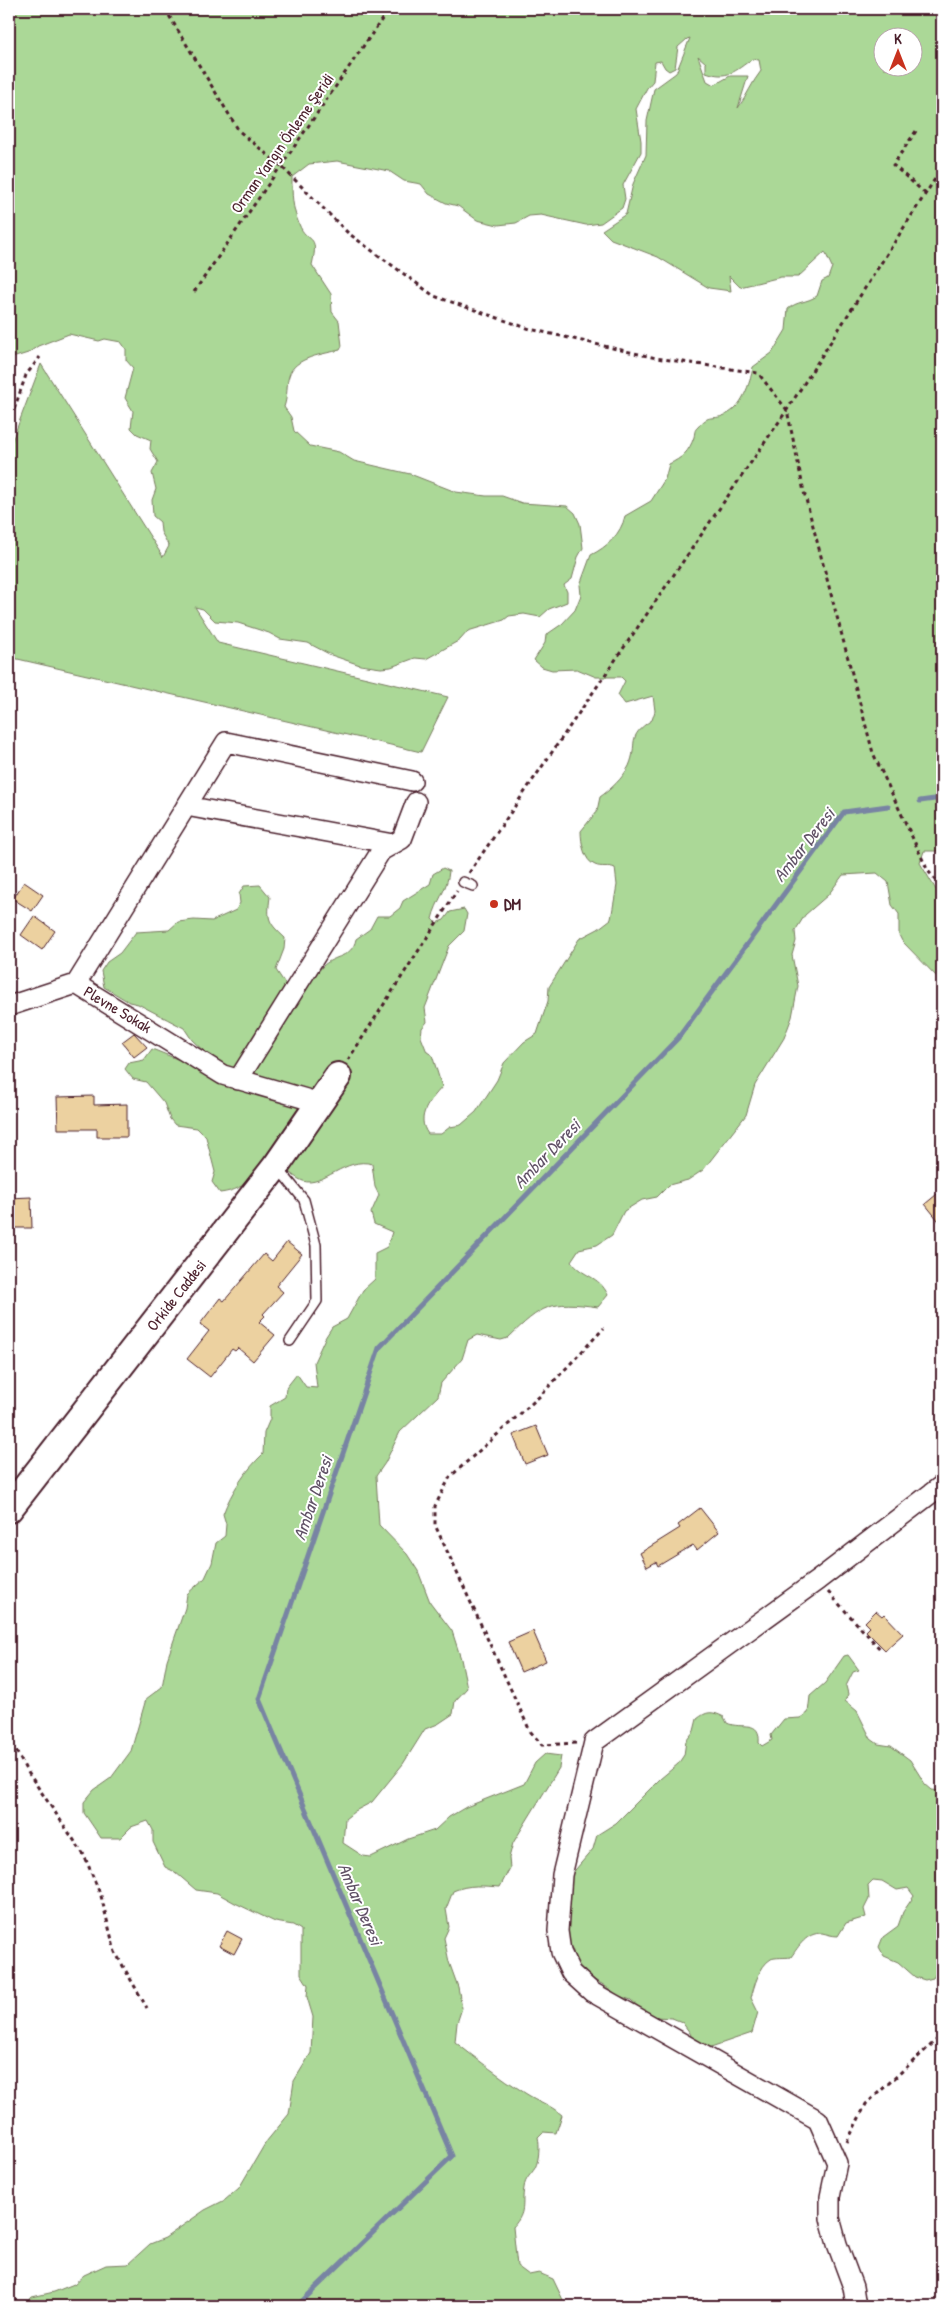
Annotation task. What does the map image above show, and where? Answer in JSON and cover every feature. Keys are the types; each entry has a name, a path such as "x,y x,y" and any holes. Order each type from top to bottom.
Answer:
{"street":[{"path":"76,984 226,742 412,781"},
{"path":"238,1080 381,851 402,839 416,802"},
{"path":"186,806 393,844"},
{"name":"Plevne Sokak","path":"9,1006 76,984 223,1075 320,1103"},
{"name":"Orkide Caddesi","path":"9,1509 276,1166 338,1076"},
{"path":"856,2306 853,2287 837,2244 830,2218 830,2197 837,2163 818,2120 592,1992 571,1973 560,1952 558,1931 562,1875 594,1742 818,1580 942,1485"}],"lane":[{"path":"463,882 473,886"},
{"path":"276,1166 304,1200 316,1245 317,1301 290,1341"}],"path":[{"path":"164,9 239,131 281,166 348,233 434,296 530,329 656,358 758,373 787,410 804,492 873,753 928,871 942,887"},
{"name":"Orman Yangın Önleme Şeridi","path":"194,292 389,9"},
{"path":"916,131 893,165 926,195"},
{"path":"338,1076 463,882 787,410 942,168"},
{"path":"9,424 26,375 40,357"},
{"path":"594,1742 542,1745 530,1731 435,1524 435,1506 450,1478 540,1396 604,1328"},
{"path":"818,1580 881,1650"},
{"path":"9,1737 25,1768 84,1855 101,1896 115,1952 147,2008"},
{"path":"837,2163 866,2104 942,2036"}],"green space":[{"path":"9,9 942,9 942,851 924,851 920,863 938,893 942,909 942,982 902,941 899,935 899,914 892,905 888,882 877,873 843,875 828,895 805,915 795,931 796,941 792,955 798,986 792,1017 784,1038 755,1085 746,1115 703,1170 688,1180 669,1185 657,1197 642,1200 624,1211 612,1235 597,1245 579,1249 571,1261 600,1284 608,1295 598,1307 568,1304 548,1308 530,1318 508,1338 501,1340 477,1335 468,1340 462,1359 441,1383 438,1396 400,1432 385,1463 376,1476 379,1525 407,1554 418,1571 430,1602 452,1631 461,1659 467,1688 455,1701 453,1714 438,1724 425,1729 403,1764 372,1802 345,1819 343,1843 363,1856 371,1857 408,1839 435,1830 449,1817 466,1807 524,1784 535,1763 545,1754 561,1756 559,1768 513,1843 509,1858 510,1868 500,1887 471,1886 453,1891 446,1909 449,1927 444,1938 462,2008 457,2023 455,2042 507,2081 562,2115 556,2133 543,2132 538,2137 537,2161 525,2185 522,2212 513,2227 517,2266 529,2275 539,2273 553,2279 564,2302 573,2306 24,2306 32,2297 54,2292 74,2284 84,2275 106,2265 128,2264 150,2244 165,2238 205,2210 225,2200 239,2188 266,2142 289,2114 294,2081 311,2053 313,2017 307,1997 308,1985 301,1974 301,1930 293,1925 275,1922 217,1893 196,1890 175,1872 165,1867 153,1842 153,1830 148,1821 131,1827 120,1838 101,1838 84,1813 84,1802 94,1790 111,1778 131,1751 146,1699 162,1687 167,1660 185,1608 187,1594 205,1578 212,1563 216,1543 225,1536 226,1524 223,1514 226,1506 240,1482 263,1454 264,1433 270,1419 270,1406 285,1397 286,1388 297,1374 306,1387 317,1388 314,1362 325,1338 332,1327 347,1319 363,1290 375,1279 375,1253 387,1247 392,1232 374,1224 371,1213 379,1195 375,1187 372,1164 353,1164 310,1182 303,1181 295,1176 270,1155 244,1184 230,1191 220,1193 212,1182 215,1172 206,1137 197,1128 175,1125 170,1119 164,1103 146,1082 133,1079 125,1069 129,1063 144,1060 152,1049 177,1059 210,1057 192,1040 184,1028 138,1004 129,1002 104,987 101,971 107,962 120,953 136,932 169,930 178,922 194,920 212,921 236,910 240,903 239,894 244,886 260,885 270,897 270,920 285,938 284,949 276,970 286,985 297,991 309,983 327,963 351,950 356,939 370,929 377,916 390,916 400,908 403,901 430,884 433,874 443,868 449,871 448,877 432,919 436,923 444,920 450,912 464,909 467,914 464,931 449,946 425,1008 427,1022 422,1028 421,1037 427,1052 432,1055 442,1087 426,1109 423,1121 424,1127 428,1134 441,1134 450,1127 461,1125 476,1112 497,1080 504,1063 524,1042 537,1034 548,1001 549,987 579,939 598,929 611,919 617,885 615,868 597,866 588,860 583,846 581,831 597,811 600,797 616,783 629,766 635,736 638,731 652,720 655,711 653,696 625,704 618,695 625,681 621,677 596,677 577,669 552,670 542,667 534,660 545,643 546,635 562,624 575,610 581,595 580,585 591,555 603,548 617,534 625,516 651,501 665,479 669,464 687,451 694,437 695,430 705,420 725,415 736,407 741,401 750,381 753,367 772,353 786,330 788,309 817,296 822,281 828,278 832,267 825,252 798,277 781,277 740,287 729,276 731,291 709,288 658,257 611,239 602,230 626,214 633,184 646,155 647,121 654,89 676,73 690,38 678,47 675,68 669,71 661,61 655,62 653,81 636,109 641,152 623,185 625,199 622,208 601,223 586,225 541,215 529,216 516,223 498,225 477,220 458,206 446,203 429,194 421,184 404,181 389,171 337,161 309,164 292,177 292,195 295,212 302,230 314,243 312,265 331,294 332,312 339,321 342,346 340,350 303,360 292,370 288,379 284,407 291,417 294,431 310,446 339,452 354,461 410,474 456,492 502,496 522,503 567,506 575,513 580,524 583,548 578,557 572,579 564,585 567,592 567,602 549,609 540,617 524,614 509,616 504,620 468,631 460,640 426,659 415,658 391,667 381,668 360,665 331,655 308,643 280,639 269,633 238,623 215,621 203,609 195,607 218,643 448,697 421,752 9,657 9,449 41,364 163,557 169,546 161,532 160,522 153,516 152,500 156,489 152,473 158,462 150,449 151,440 137,434 131,428 133,411 125,398 133,368 126,360 126,349 121,342 105,339 99,341 69,334 38,346 28,353 9,359","holes":["698,56 706,63 706,72 726,75 752,59 759,60 761,71 738,108 748,76 730,76 714,85 707,81"]},
{"path":"848,1655 859,1670 853,1672 846,1686 848,1694 845,1701 857,1711 871,1739 878,1744 891,1746 910,1760 925,1784 932,1790 942,1791 942,1963 933,1978 925,1980 915,1977 898,1962 884,1956 879,1947 883,1937 898,1926 903,1912 914,1896 908,1888 897,1890 882,1881 873,1880 868,1885 869,1899 864,1909 866,1917 846,1923 838,1936 822,1933 812,1935 804,1941 791,1957 773,1958 763,1966 751,1998 758,2012 752,2033 705,2049 693,2041 682,2022 672,2018 647,2015 631,2000 619,1996 602,1984 580,1973 576,1966 573,1951 567,1943 567,1885 570,1876 593,1849 597,1835 616,1823 660,1779 678,1764 684,1755 686,1741 694,1731 697,1719 704,1714 713,1713 724,1717 727,1723 732,1725 749,1726 757,1730 759,1743 762,1746 772,1740 771,1735 784,1719 800,1718 808,1713 810,1696 825,1683 844,1656"}],"building":[{"path":"24,882 43,895 32,911 13,899"},
{"path":"34,916 55,931 42,950 21,935"},
{"path":"134,1033 147,1047 134,1057 122,1042"},
{"path":"94,1096 94,1105 127,1104 127,1137 97,1137 97,1129 58,1129 57,1097"},
{"path":"942,1190 942,1225 925,1204"},
{"path":"31,1197 32,1228 9,1228 9,1198"},
{"path":"287,1242 302,1254 276,1286 283,1292 263,1314 265,1316 259,1322 275,1335 253,1361 238,1348 235,1351 232,1349 210,1377 187,1359 209,1331 200,1324 220,1298 224,1301 264,1254 272,1261"},
{"path":"536,1426 548,1455 525,1464 513,1435"},
{"path":"700,1508 719,1532 697,1550 693,1545 658,1566 656,1562 647,1567 640,1553 680,1528 678,1525"},
{"path":"876,1611 882,1616 884,1614 903,1634 885,1650 866,1631 870,1627 865,1622"},
{"path":"533,1631 546,1661 521,1672 508,1642"},
{"path":"227,1931 242,1939 234,1954 219,1946"}],"waterway":[{"name":"Ambar Deresi","path":"920,801 942,798"},
{"name":"Ambar Deresi","path":"297,2306 452,2156 259,1699 379,1348 678,1038 844,812 888,806"}],"place":[{"name":"DM","path":"494,904"}]}
